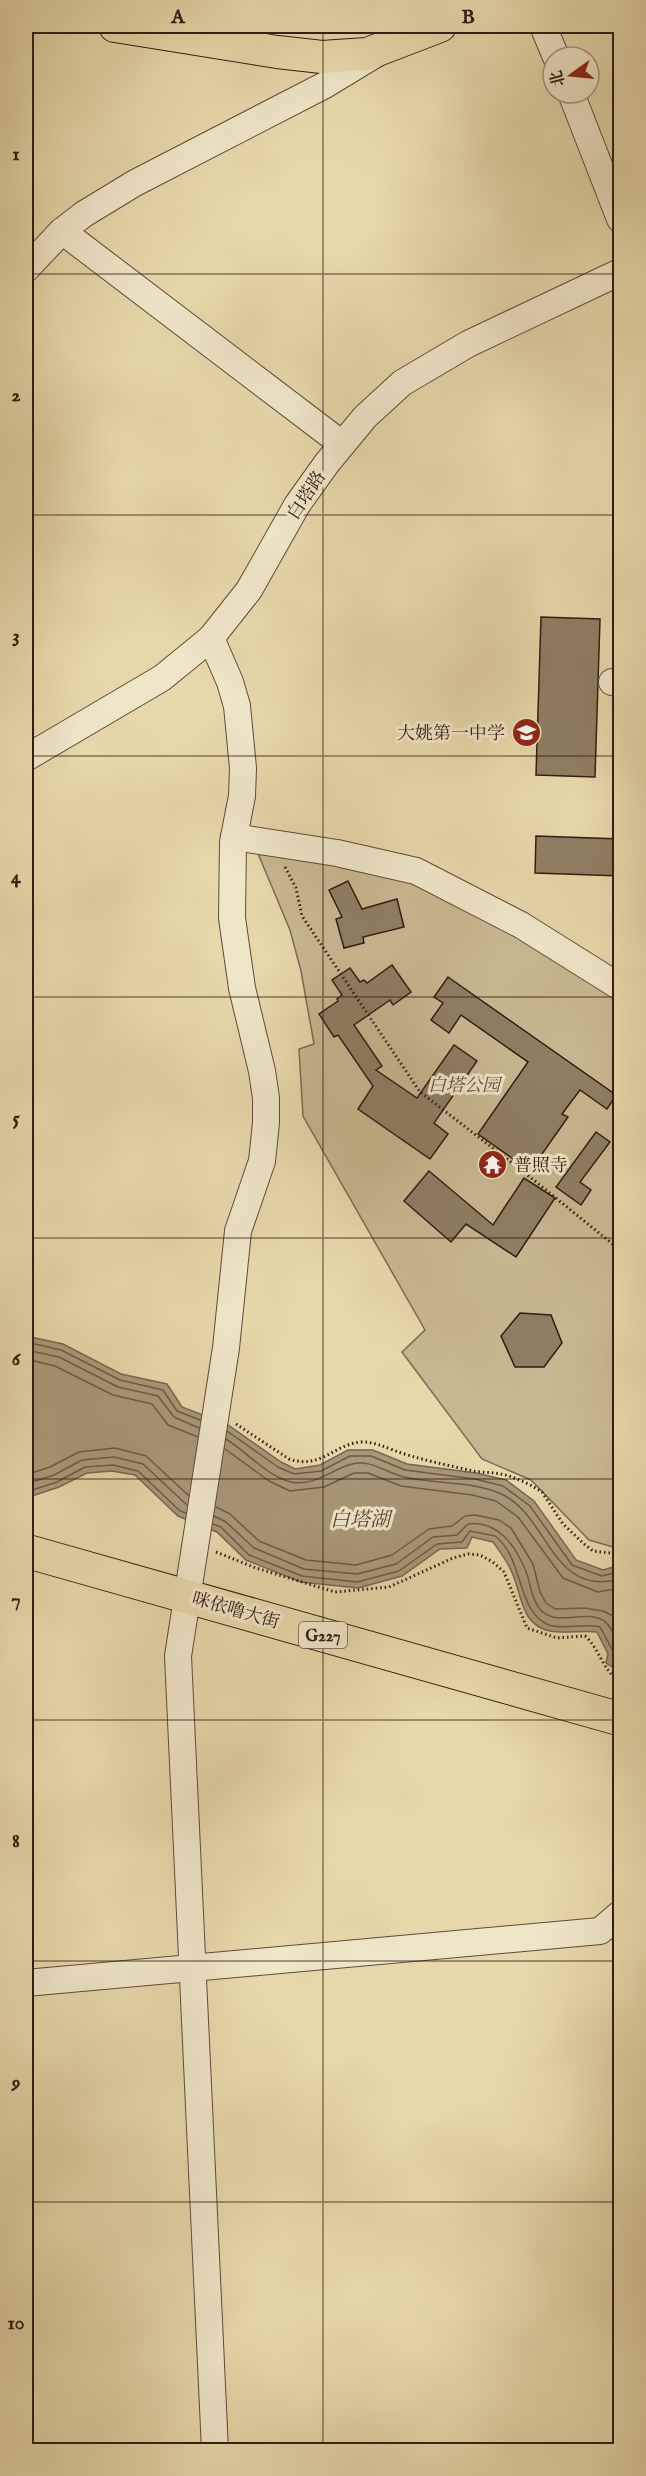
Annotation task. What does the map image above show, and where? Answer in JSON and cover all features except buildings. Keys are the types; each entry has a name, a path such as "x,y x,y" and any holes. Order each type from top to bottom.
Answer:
{"highway":[{"name":"咪依噜大街","path":"26,1551 621,1719"}],"main road":[{"path":"115,26 312,56 347,56 383,49 440,26"}],"street":[{"path":"543,26 551,45"},
{"path":"26,269 62,231 84,214 135,183 325,85 383,49"},
{"path":"576,105 621,219"},
{"path":"62,231 342,444"},
{"name":"白塔路","path":"26,758 162,678 211,638 249,590 297,506 342,444 388,394 427,366 468,344 621,272"},
{"path":"211,638 230,682 237,706 243,768 242,796 234,837 232,918 242,988 262,1071 266,1098 262,1161 238,1231 226,1348 178,1656 215,2451"},
{"path":"234,837 337,853 416,871 521,925 621,987"},
{"path":"26,1983 600,1930 621,1914"}],"path":[{"path":"283,863 296,888 302,916 420,1092 520,1168 621,1250"},
{"path":"216,1411 269,1444 289,1460 296,1462 313,1461 361,1442 377,1443 392,1450 473,1471 508,1476 542,1492 571,1533 593,1551 621,1554"},
{"path":"195,1542 256,1568 335,1592 389,1587 453,1558 468,1554 480,1555 493,1562 504,1572 527,1628 557,1638 585,1636 599,1651 610,1674 621,1681"}],"green space":[{"name":"白塔公园","path":"272,846 401,871 620,993 620,1549 589,1540 531,1480 482,1459 402,1352 425,1330 303,1116 299,1049 314,1044 301,971 290,930 259,856"}],"water":[{"name":"白塔湖","path":"26,1336 63,1344 121,1374 167,1384 182,1407 228,1425 281,1462 295,1469 320,1465 348,1450 373,1450 407,1464 476,1473 506,1480 534,1501 576,1560 603,1570 620,1565 620,1672 606,1663 608,1654 597,1632 550,1631 533,1623 524,1609 509,1566 493,1542 472,1537 467,1548 440,1549 402,1576 358,1588 301,1582 246,1560 217,1532 178,1516 135,1475 112,1471 87,1473 59,1487 26,1498"}],"place":[{"name":"大姚第一中学","path":"526,733"},
{"name":"普照寺","path":"493,1165"}]}
